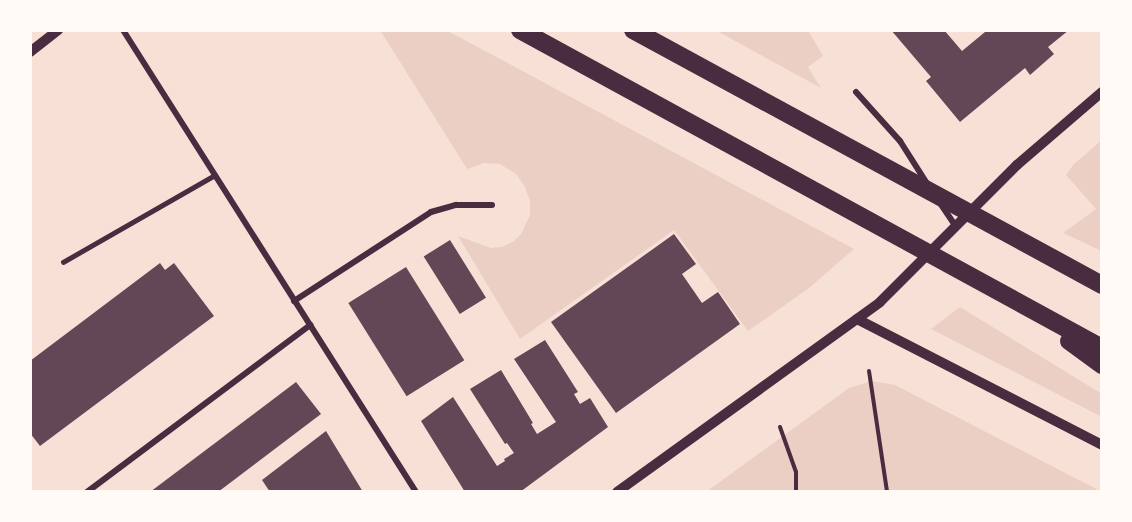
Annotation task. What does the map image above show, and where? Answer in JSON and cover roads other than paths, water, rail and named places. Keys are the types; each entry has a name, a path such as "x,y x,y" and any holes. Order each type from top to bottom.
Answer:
{"highway":[{"path":"520,30 1102,348"},
{"path":"633,30 1102,285"},
{"path":"1046,255 1102,279"},
{"path":"999,292 1102,365"}],"street":[{"path":"30,52 58,30"},
{"path":"123,30 416,492"},
{"path":"856,92 900,141 956,228"},
{"path":"617,492 857,319 907,278 1042,142 1102,93"},
{"path":"294,301 430,212 456,205 492,205"},
{"path":"857,319 1102,445"},
{"path":"87,492 310,325"}],"lane":[{"path":"63,262 215,175"}]}
